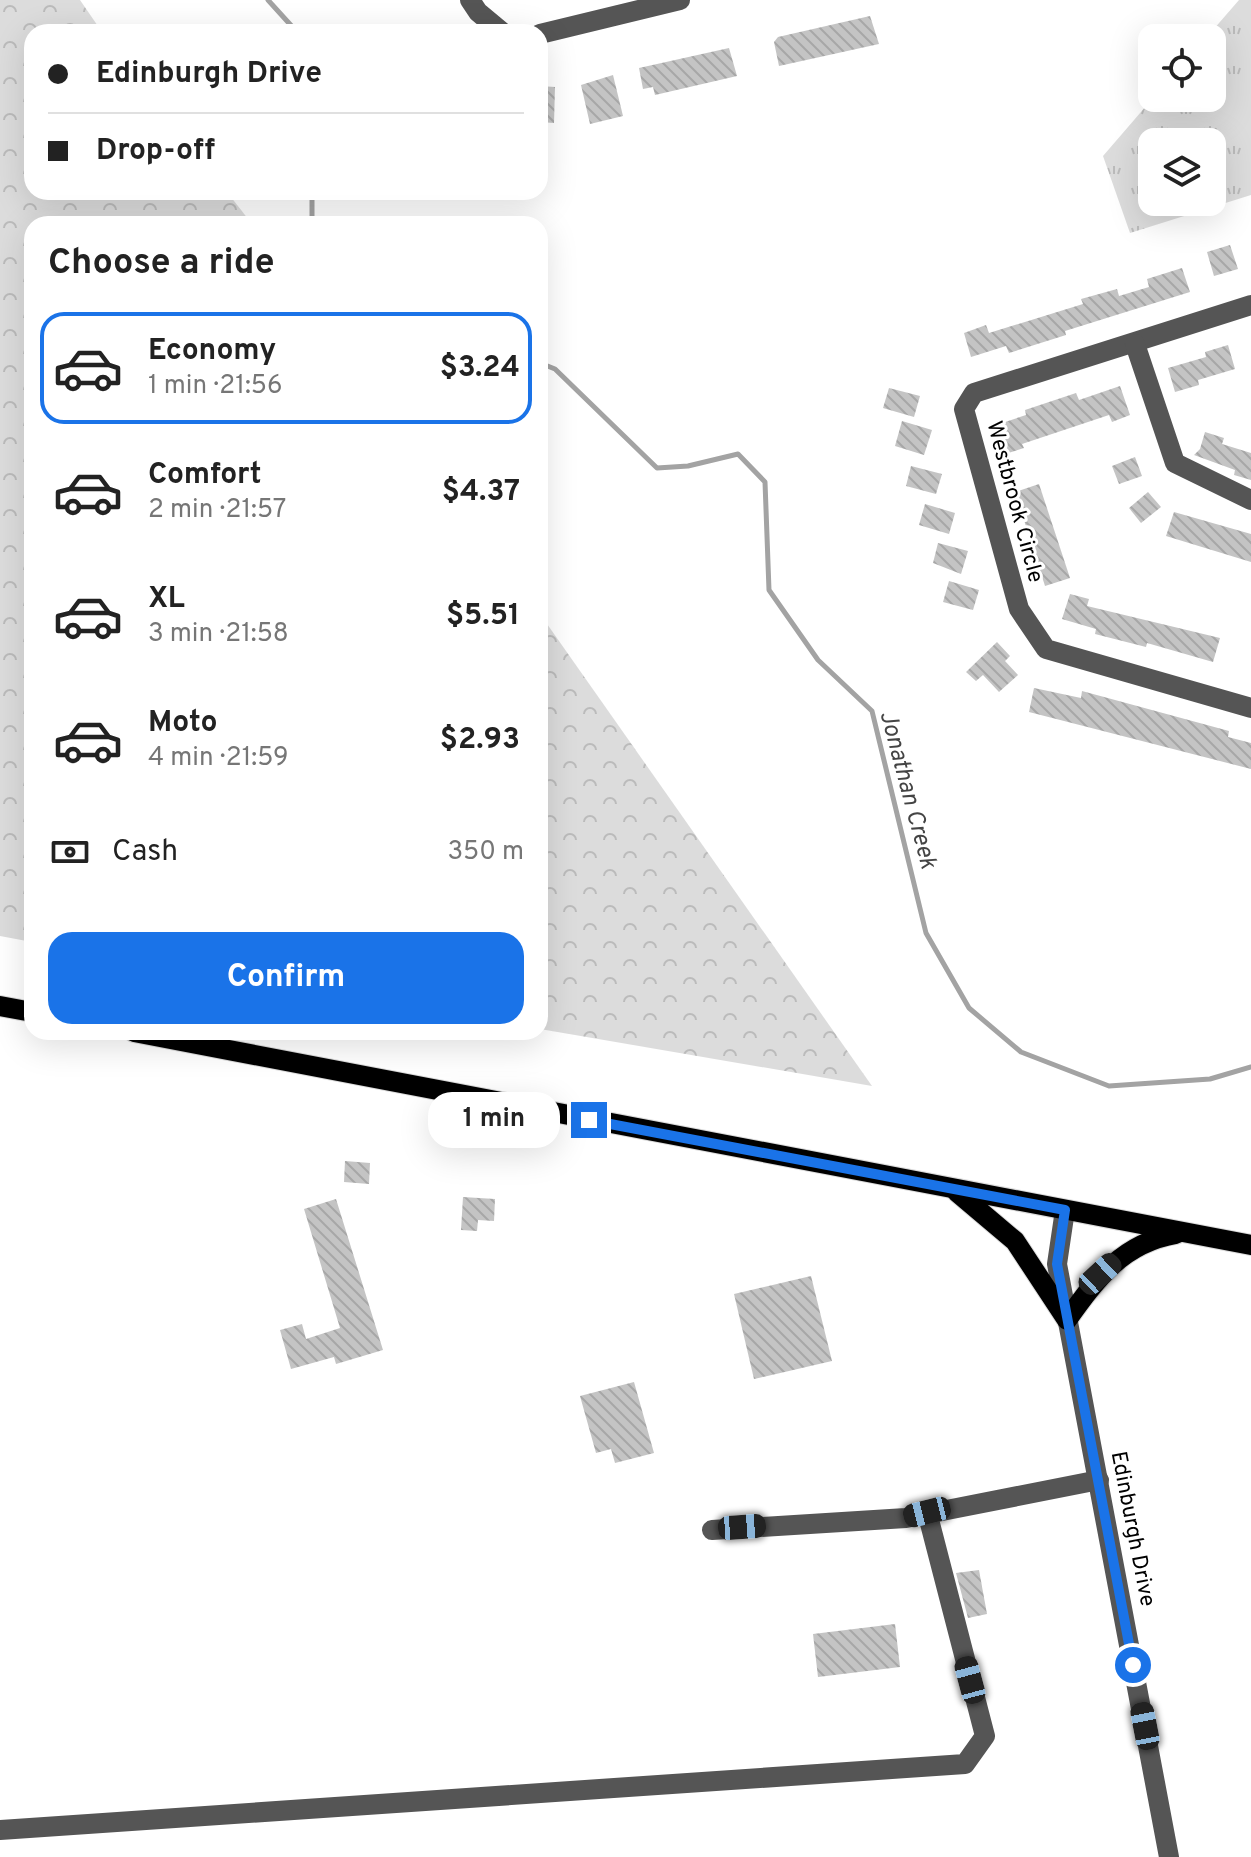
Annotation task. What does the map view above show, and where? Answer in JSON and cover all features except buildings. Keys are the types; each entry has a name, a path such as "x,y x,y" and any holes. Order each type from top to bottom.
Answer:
{"main road":[{"path":"0,1006 24,1010"},
{"path":"176,1040 1251,1245"},
{"path":"954,1190 1015,1241 1067,1320 1100,1274 1119,1256 1157,1237 1184,1232"}],"street":[{"path":"470,0 492,24"},
{"path":"548,32 680,0"},
{"name":"Westbrook Circle","path":"1251,305 1227,310 1135,344 974,393 964,409 1019,609 1046,649 1251,708"},
{"path":"1135,344 1175,463 1251,500"},
{"name":"Edinburgh Drive","path":"1065,1210 1057,1264 1169,1857"},
{"path":"712,1530 906,1518 1099,1480"},
{"path":"0,1830 965,1764 985,1736 927,1512"}],"green space":[{"path":"0,0 80,0 96,24 24,24 24,200 233,200 246,216 24,216 24,940 0,936"},
{"path":"1239,0 1251,0 1251,195 1226,203 1226,128 1138,128 1138,216 1184,216 1130,233 1103,156 1141,112 1226,112 1226,24 1218,24"},
{"path":"1251,94 1251,122 1226,130 1210,124 1210,112 1226,112 1226,102"},
{"path":"548,625 872,1086 548,1030"}],"waterway":[{"name":"Jonathan Creek","path":"268,0 290,24"},
{"name":"Jonathan Creek","path":"312,200 312,216"},
{"name":"Jonathan Creek","path":"548,366 555,369 657,468 688,466 738,454 765,482 769,590 818,660 872,711 926,933 969,1008 1021,1052 1109,1086 1210,1079 1251,1067"}],"route":[{"path":"589,1120 1065,1210 1057,1264 1133,1665"}]}
